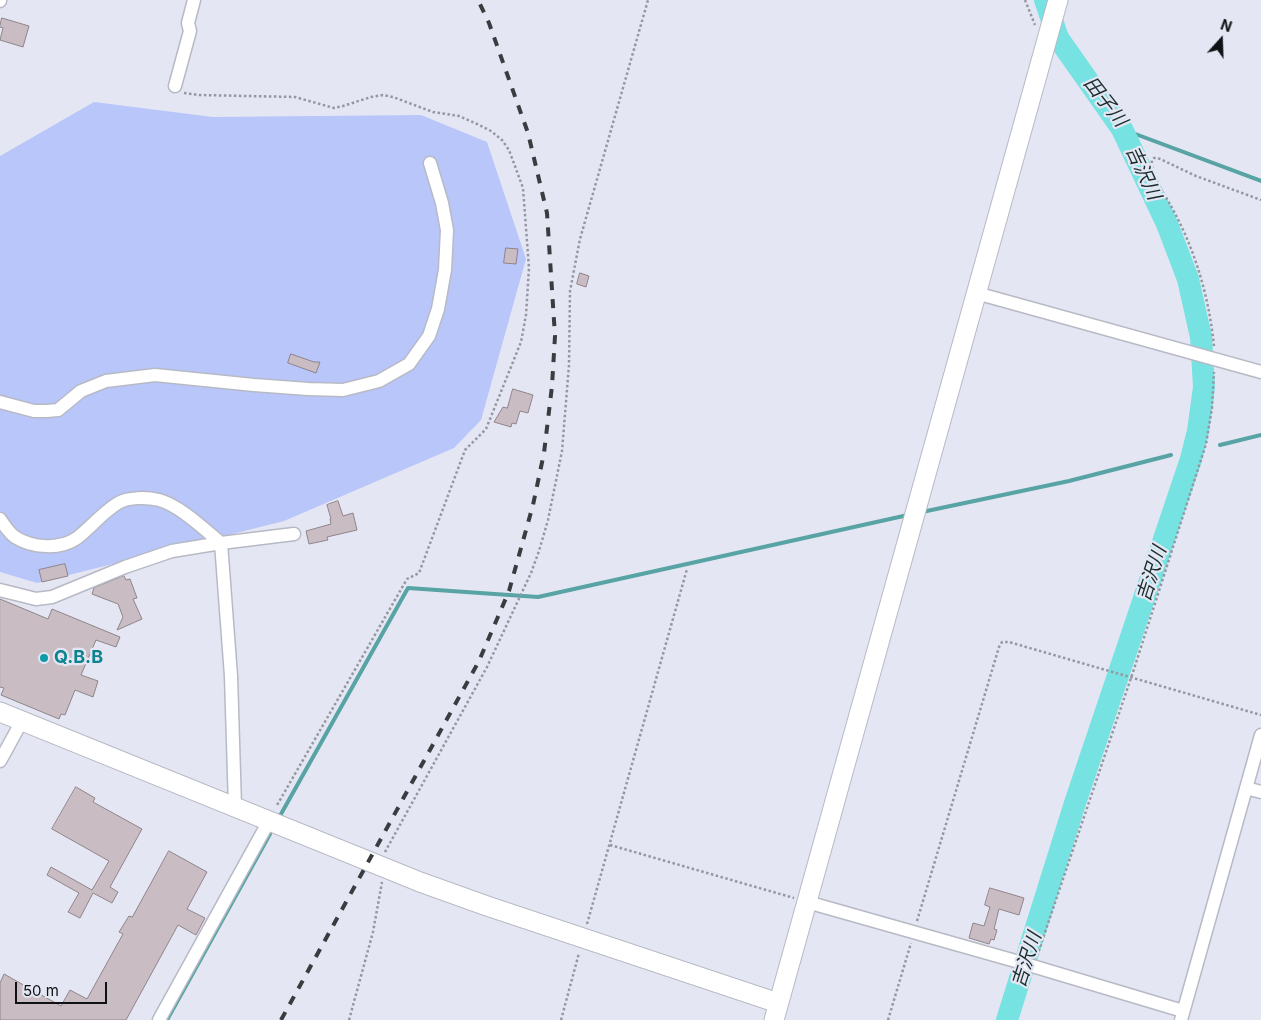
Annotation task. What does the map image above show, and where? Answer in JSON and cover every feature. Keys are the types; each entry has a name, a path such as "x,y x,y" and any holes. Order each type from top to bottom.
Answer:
{"street":[{"path":"175,86 190,31 188,23 194,0"},
{"path":"0,712 384,867 776,1012 1058,3"},
{"path":"0,402 34,411 58,410 81,391 106,381 155,375 254,385 343,390 378,381 408,364 429,336 438,309 445,270 447,230 442,203 430,163"},
{"path":"976,294 1261,372"},
{"path":"0,519 14,536 29,543 44,546 60,545 75,539 119,503 131,499 157,499 169,503 184,513 221,543 231,676 235,807"},
{"path":"0,590 36,600 52,597 125,567 172,551 294,534"},
{"path":"0,761 22,721"},
{"path":"807,902 1027,965 1182,1015 1261,735"},
{"path":"1246,788 1261,792"},
{"path":"159,1020 269,821"}],"path":[{"path":"350,1020 373,932 384,867 383,856 486,667 531,573 539,551 548,520 562,451 569,365 570,291 578,247 648,0"},
{"path":"1027,965 1131,677 1206,444 1212,408 1212,328 1200,274 1180,223 1154,174 1151,165 1152,160 1158,158 1196,176 1261,200"},
{"path":"687,569 610,845 807,902"},
{"path":"888,1020 1001,643 1004,641 1009,642 1261,715"}],"shaded area":[{"path":"94,102 213,117 421,115 487,142 526,259 481,420 454,448 284,521 37,583 0,572 0,156"}],"building":[{"path":"2,18 29,26 23,47 0,40 3,28 0,27"},
{"path":"506,248 518,249 516,264 504,263"},
{"path":"580,273 589,276 586,287 577,284"},
{"path":"291,354 314,362 320,362 316,373 288,363"},
{"path":"513,389 533,395 528,413 520,411 516,424 512,423 511,427 494,422 503,407 507,408"},
{"path":"338,501 343,516 353,513 357,530 327,537 328,540 309,544 306,531 331,524 327,505"},
{"path":"65,564 68,576 42,582 39,570"},
{"path":"124,576 126,580 130,579 137,598 133,599 142,619 117,630 123,617 118,604 92,594 94,588"},
{"name":"Q.B.B","path":"0,599 48,619 52,609 120,637 116,647 96,640 81,675 98,681 93,697 75,690 65,715 61,714 59,719 1,695 4,688 0,687"},
{"path":"76,787 95,798 93,802 142,829 110,887 118,892 112,903 93,893 80,918 68,912 79,893 47,875 51,867 92,890 109,861 52,829"},
{"path":"169,851 207,872 187,909 205,918 196,935 178,925 126,1020 0,1020 0,983 4,974 61,1006 70,990 87,999 123,934 119,932 129,916 132,917"},
{"path":"990,888 1024,898 1019,915 999,909 994,929 997,930 994,940 991,939 989,944 969,938 973,923 984,926 990,907 985,905"}],"waterway":[{"name":"吉沢川","path":"1007,1020 1075,803 1191,459 1198,431 1204,387 1201,337 1188,279 1167,224 1122,129 1058,38 1045,0"},
{"name":"田子川","path":"1122,129 1261,181"},
{"path":"1220,445 1261,435"},
{"path":"922,512 1069,481 1171,455"},
{"path":"281,814 408,588 538,597 908,515"},
{"path":"167,1020 270,834"}],"railway":[{"path":"281,1020 479,661 509,591 533,505 544,453 552,386 555,336 547,213 528,133 489,23 478,0"}],"place":[{"name":"Q.B.B","path":"44,658"}]}
